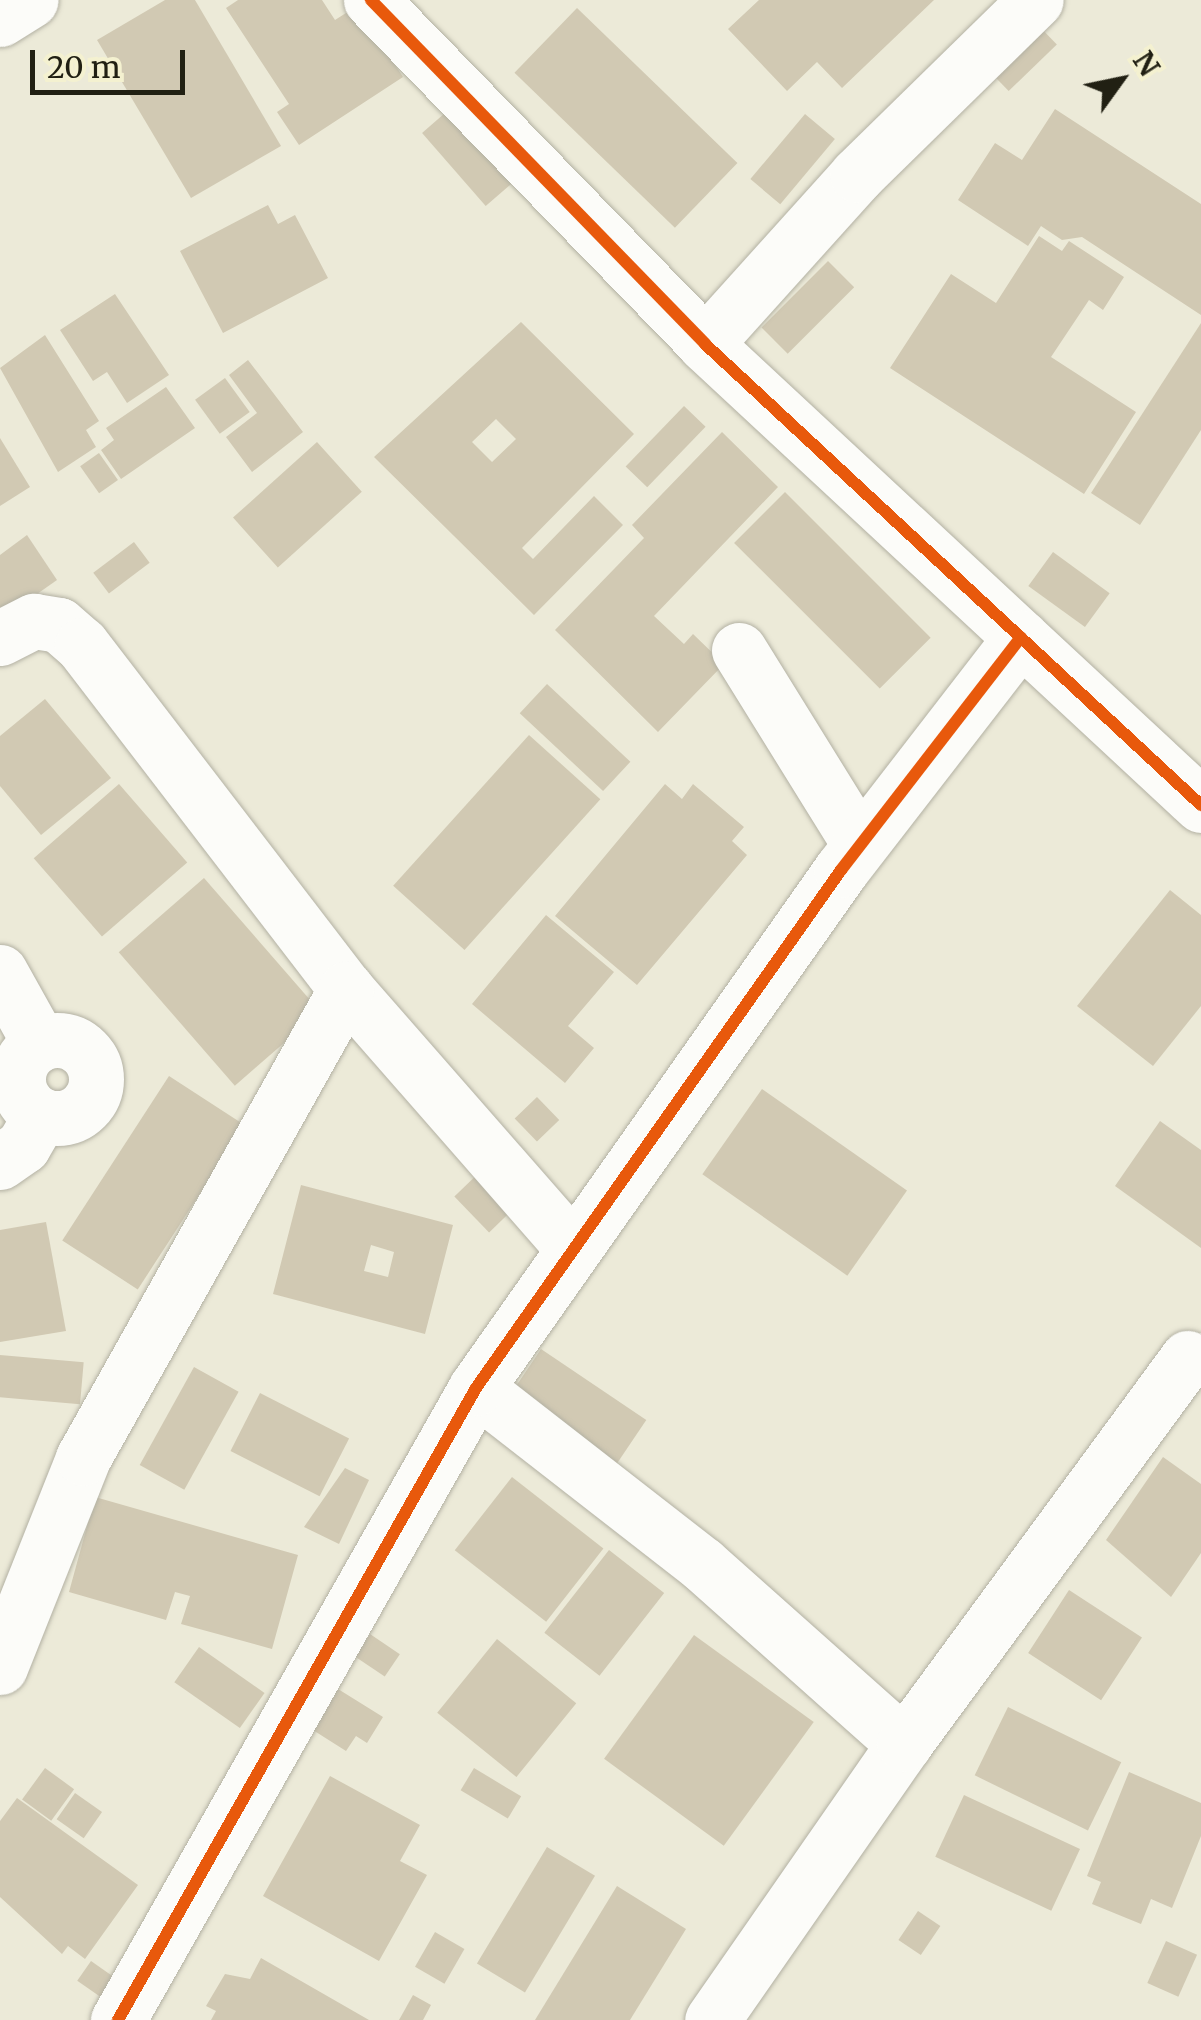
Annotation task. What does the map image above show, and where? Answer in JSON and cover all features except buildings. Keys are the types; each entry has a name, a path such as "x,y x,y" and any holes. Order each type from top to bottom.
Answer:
{"street":[{"path":"0,19 31,0"},
{"path":"372,0 704,344 1201,804"},
{"path":"704,344 857,174 1036,0"},
{"path":"0,638 34,621 59,624 82,645 346,989 570,1245"},
{"path":"118,2020 476,1388 570,1245 860,845 1021,637"},
{"path":"739,650 860,845"},
{"path":"0,972 40,1044 18,1071 27,1104 41,1115 24,1146 0,1162"},
{"path":"0,1667 82,1458 346,989"},
{"path":"712,2020 904,1744 1188,1358"},
{"path":"476,1388 702,1564 904,1744"}],"cycle path":[{"path":"371,0 705,344 1201,805"},
{"path":"118,2020 476,1388 841,870 1021,637"}]}
